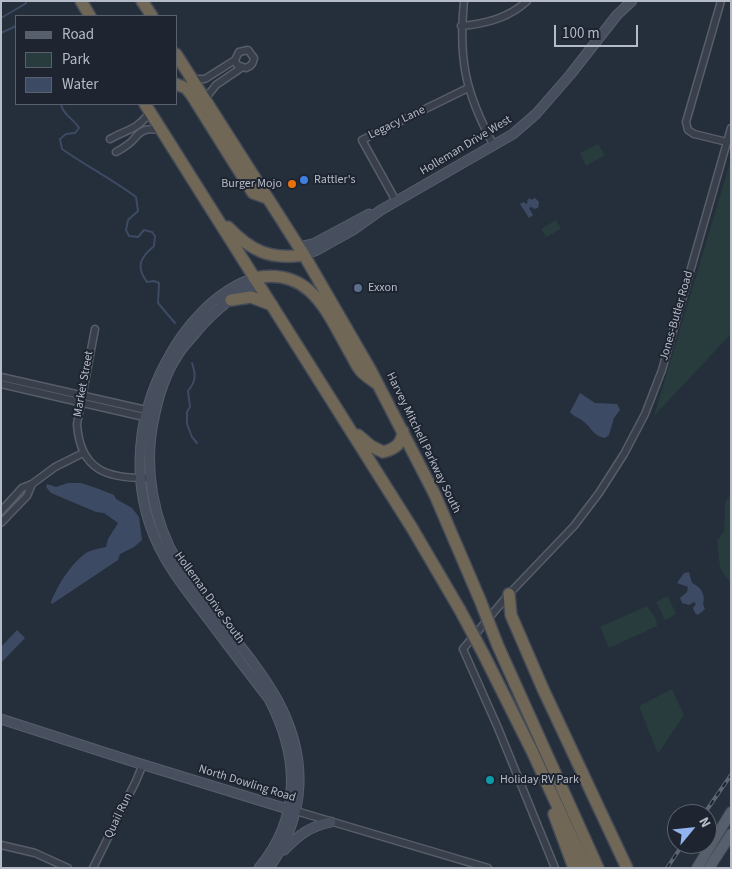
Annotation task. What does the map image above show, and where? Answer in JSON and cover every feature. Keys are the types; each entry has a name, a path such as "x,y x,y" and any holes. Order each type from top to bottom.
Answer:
{"highway":[{"path":"81,1 89,15"},
{"path":"142,1 151,15"},
{"name":"Harvey Mitchell Parkway South","path":"178,57 301,251 380,386 435,495 498,646 598,868"},
{"path":"178,85 186,88 191,94 253,193 267,198"},
{"path":"148,106 412,528 460,610 532,751 586,868"},
{"path":"211,209 235,235 250,247 283,258 301,251"},
{"path":"257,282 269,275 291,278 314,294 333,322 361,372 380,386"},
{"path":"231,300 251,297 272,305"},
{"path":"346,423 371,446 383,452 390,450 400,443 403,438 403,431"},
{"path":"509,594 511,615 543,689 627,868"},
{"path":"532,751 574,868"}],"main road":[{"path":"697,868 731,812"},
{"path":"709,868 731,834"}],"street":[{"path":"464,1 461,26 463,66 468,88 483,126 494,146"},
{"path":"461,26 495,20 514,12 527,1"},
{"name":"Holleman Drive West","path":"301,251 317,250 353,230 381,210 513,134 536,114 570,75 616,15 632,1"},
{"path":"721,1 686,122 688,130 694,134 727,142"},
{"path":"192,79 205,79 235,60 239,52 248,50 252,53 253,63 248,67 241,68 212,89 205,99"},
{"path":"235,60 241,68"},
{"name":"Legacy Lane","path":"396,202 362,140 468,88"},
{"path":"110,139 123,132 128,132 141,124 148,106"},
{"name":"Jones-Butler Road","path":"556,868 495,720 463,649 509,594 574,526 599,493 624,454 645,414 662,370 731,128"},
{"path":"116,152 133,140 135,136 148,129 162,130"},
{"name":"Holleman Drive South","path":"257,282 245,280 210,304 191,324 162,368 153,388 145,413 140,451 146,478 166,541 178,563 245,653 285,713 291,729 298,761 298,795 289,832 271,864"},
{"name":"Holleman Drive South","path":"146,478 152,427 167,376 176,358 204,322 257,282"},
{"name":"Market Street","path":"83,453 78,440 77,424 95,329"},
{"path":"1,377 54,392"},
{"path":"1,384 54,392 145,413"},
{"path":"1,511 22,488 32,484 55,467 83,453 98,469 119,476 146,478"},
{"path":"1,523 28,496 32,484"},
{"name":"North Dowling Road","path":"1,718 293,811 488,868"},
{"name":"Quail Run","path":"93,868 143,764"},
{"name":"Holleman Drive South","path":"259,868 272,850 293,811"},
{"path":"271,864 297,836 306,830 331,822"},
{"path":"1,845 35,853 68,868"}],"green space":[{"path":"598,144 605,155 586,166 580,153"},
{"path":"731,159 731,334 654,416"},
{"path":"556,220 561,229 546,237 541,229"},
{"path":"731,493 731,584 720,568 717,541 724,531 725,503"},
{"path":"668,596 676,614 665,620 656,602"},
{"path":"647,606 655,617 657,626 609,648 600,627"},
{"path":"672,689 684,715 658,754 639,706"}],"water":[{"path":"530,198 531,200 535,198 539,202 538,208 529,208 533,215 529,218 520,204 524,202 526,204"},
{"path":"580,393 595,403 617,404 620,410 614,418 609,435 605,438 595,434 583,421 570,412"},
{"path":"68,483 81,483 99,489 114,495 116,499 132,508 139,517 142,540 134,547 120,554 118,560 52,604 51,602 57,588 72,566 90,551 106,547 108,539 118,523 104,513 96,512 51,493 46,487 47,484 56,487"},
{"path":"689,572 692,583 703,594 705,609 698,615 693,608 696,604 694,602 689,605 682,603 680,598 687,592 688,587 677,583 684,573"},
{"path":"17,630 25,638 1,663 1,647"}],"waterway":[{"path":"1,18 27,1"},
{"path":"1,33 15,26"},
{"path":"61,105 79,128 75,133 66,134 60,139 62,149 136,197 138,211 128,220 126,230 129,236 138,237 144,230 152,232 155,236 154,246 141,262 141,271 147,282 154,281 159,283 158,303 175,323"},
{"path":"192,363 195,378 188,391 190,407 187,412 187,424 192,437 197,443"}],"railway":[{"path":"711,804 731,775"},
{"path":"667,868 676,854"}],"place":[{"name":"Rattler's","path":"304,180"},
{"name":"Burger Mojo","path":"292,184"},
{"name":"Exxon","path":"358,288"},
{"name":"Holiday RV Park","path":"490,780"}]}
